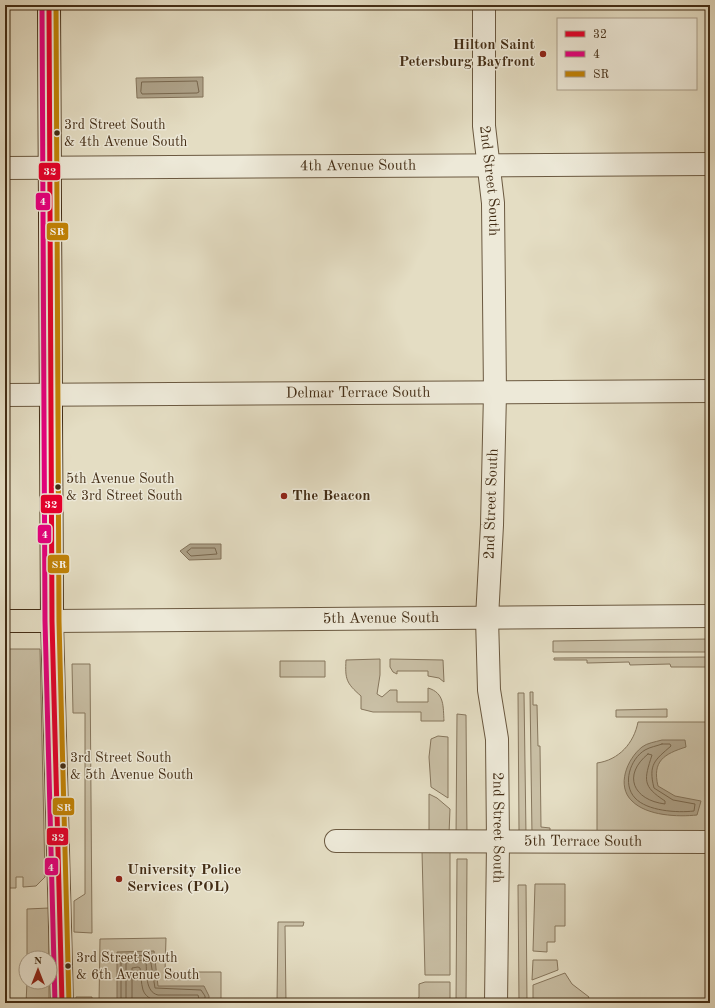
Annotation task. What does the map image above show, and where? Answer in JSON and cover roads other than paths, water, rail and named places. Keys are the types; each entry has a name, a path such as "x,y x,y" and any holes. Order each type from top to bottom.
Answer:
{"main road":[{"path":"5,621 52,621 49,5"}],"street":[{"name":"2nd Street South","path":"484,5 484,126 493,203 495,394 488,618 489,690 497,738 498,843 496,1003"},
{"name":"4th Avenue South","path":"5,168 710,164"},
{"name":"Delmar Terrace South","path":"5,396 495,394 710,391"},
{"name":"5th Avenue South","path":"52,621 710,616"},
{"path":"52,621 62,1003"},
{"name":"5th Terrace South","path":"336,841 498,843 710,842"}],"water":[{"path":"203,77 203,97 137,98 136,78"},
{"path":"190,544 221,544 221,559 189,560 180,551"},
{"path":"662,740 685,740 686,747 666,756 658,765 658,786 675,796 701,801 697,815 681,816 654,813 638,806 627,795 624,780 625,773 632,758 642,747"},
{"path":"154,951 158,986 204,986 209,996 209,1003 117,1003 117,952"}],"place":[{"name":"Hilton Saint Petersburg Bayfront","path":"543,54"},
{"name":"3rd Street South & 4th Avenue South","path":"57,133"},
{"name":"5th Avenue South & 3rd Street South","path":"58,487"},
{"name":"The Beacon","path":"284,496"},
{"name":"3rd Street South & 5th Avenue South","path":"63,766"},
{"name":"University Police Services (POL)","path":"119,879"},
{"name":"3rd Street South & 6th Avenue South","path":"68,966"}]}
